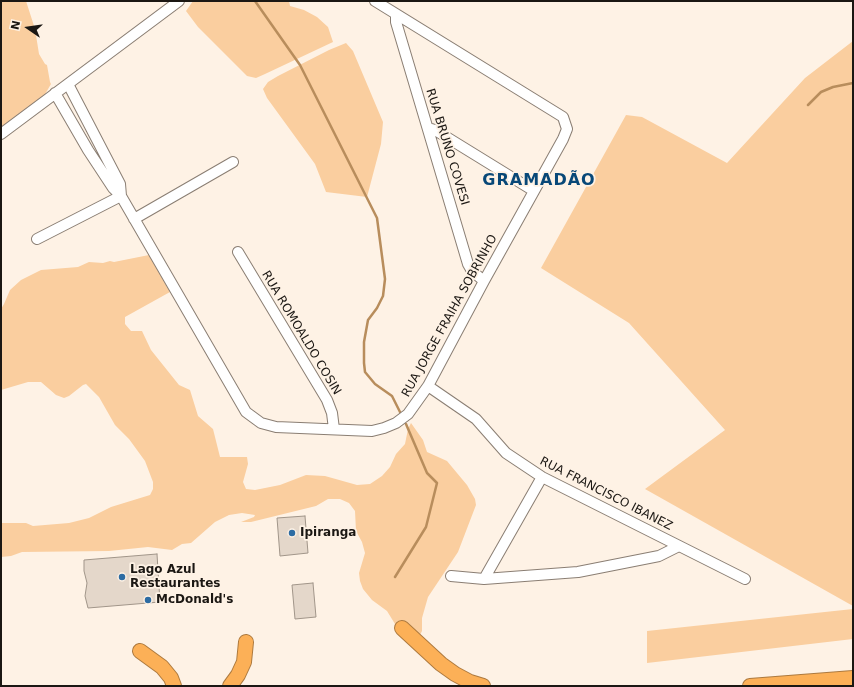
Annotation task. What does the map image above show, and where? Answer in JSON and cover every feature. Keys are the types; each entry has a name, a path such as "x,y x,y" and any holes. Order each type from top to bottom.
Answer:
{"highway":[{"path":"402,628 441,664 470,682 483,686"},
{"path":"230,686 244,662 246,642"},
{"path":"140,651 162,667 171,678 174,686"},
{"path":"750,686 853,678"}],"street":[{"path":"1,134 179,1"},
{"name":"RUA JORGE FRAIHA SOBRINHO","path":"121,196 246,412 255,420 269,426 372,431 390,426 402,419 412,409 428,386 567,129 563,117 375,1"},
{"name":"RUA BRUNO COVESI","path":"396,14 396,22 468,264 472,271 484,281"},
{"path":"68,84 120,184 121,196"},
{"path":"55,93 88,150 113,188 121,196"},
{"path":"428,128 436,130 534,191"},
{"path":"134,219 233,162"},
{"path":"37,239 121,196"},
{"name":"RUA ROMOALDO COSIN","path":"238,252 327,400 332,413 334,429"},
{"name":"RUA FRANCISCO IBANEZ","path":"428,386 476,419 506,453 542,477 745,579"},
{"path":"484,579 542,477"},
{"path":"450,576 484,579 578,572 659,556 679,546"}],"shaded area":[{"path":"1,1 26,1 35,29 39,54 47,65 51,84 41,101 1,129"},
{"path":"193,1 289,1 290,6 304,10 317,17 328,27 333,42 256,78 247,76 198,27 186,11"},
{"path":"853,41 853,606 645,489 725,430 629,323 541,268 626,115 642,117 727,163 805,78"},
{"path":"346,43 353,51 383,122 381,144 367,197 326,192 315,164 267,98 263,89 268,82 278,76"},
{"path":"149,255 170,292 125,317 125,324 131,331 142,331 151,350 179,385 190,390 198,416 213,429 220,457 247,457 248,464 243,482 246,489 255,490 280,485 306,475 325,476 357,485 370,484 382,476 390,467 396,454 405,444 408,429 411,423 423,440 427,452 447,461 467,485 475,499 476,505 458,552 428,597 422,618 422,631 420,635 395,624 387,611 372,600 363,589 359,573 365,553 362,542 356,531 355,511 349,503 340,499 328,499 316,506 251,522 241,522 254,517 255,515 242,513 229,515 215,522 191,543 182,544 172,550 148,547 109,551 22,552 11,556 1,557 1,523 26,523 33,526 69,523 89,518 111,507 150,495 153,489 153,482 145,461 129,439 115,425 99,397 86,384 64,398 56,395 41,382 28,382 1,390 1,309 10,290 21,280 41,270 78,267 89,262 114,262"},
{"path":"853,609 853,639 647,663 647,631"}],"building":[{"name":"Ipiranga","path":"305,516 308,553 280,556 277,518"},
{"name":"Lago Azul Restaurantes","path":"157,554 160,602 88,608 85,596 87,583 84,571 84,560"},
{"path":"313,583 316,617 295,619 292,585"}],"waterway":[{"path":"255,1 300,65 377,218 385,279 383,296 377,308 368,320 364,342 365,372 375,384 392,396 400,412"},
{"path":"808,105 821,92 833,87 853,83"},
{"path":"395,577 426,527 437,483 427,473 406,424"}],"place":[{"name":"Ipiranga","path":"292,533"},
{"name":"Lago Azul Restaurantes","path":"122,577"},
{"name":"McDonald's","path":"148,600"}],"district":[{"name":"GRAMADÃO","path":"539,181"}]}
